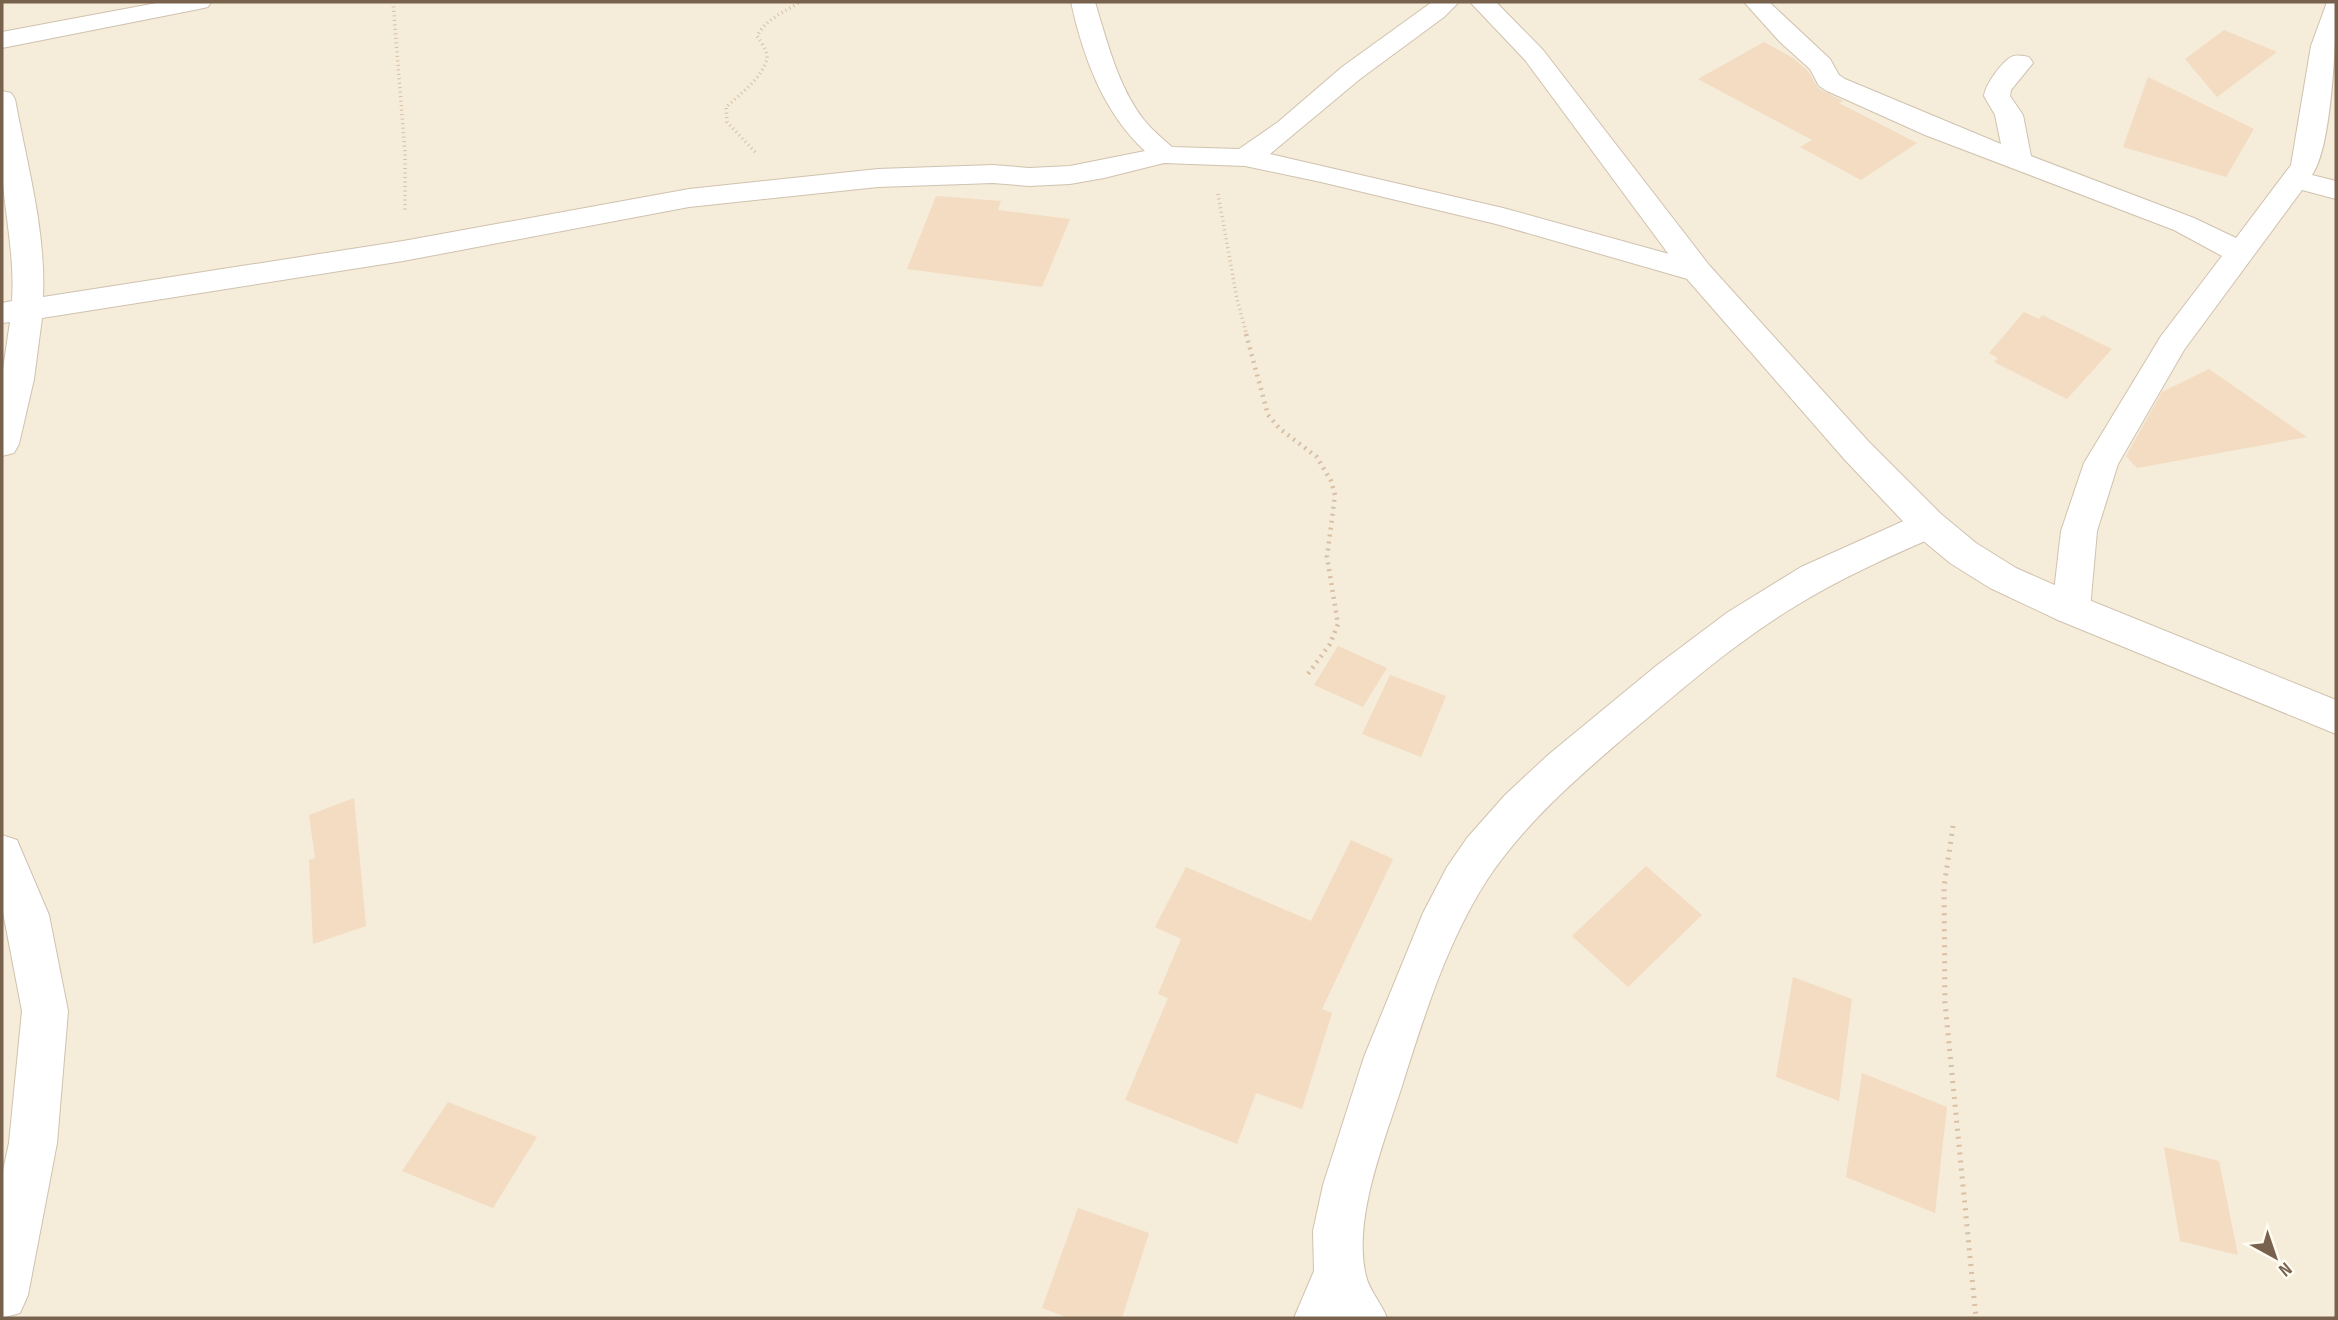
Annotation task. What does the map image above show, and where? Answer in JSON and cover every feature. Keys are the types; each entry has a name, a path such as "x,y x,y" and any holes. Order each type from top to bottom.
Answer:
{"street":[{"path":"2,40 199,2"},
{"path":"1083,2 1101,59 1134,126 1164,155"},
{"path":"1245,158 1284,133 1350,74 1414,30 1447,2"},
{"path":"1482,2 1534,55 1698,272 1847,441 1928,524 1963,553 2003,578 2071,610 2336,717"},
{"path":"1756,2 1789,37 1821,65 1828,80 1836,85 1935,129 2172,219 2242,253"},
{"path":"2071,610 2079,531 2101,463 2172,344 2296,180 2309,153 2324,41 2336,7"},
{"path":"2018,160 2009,115 1997,96 1998,89 2020,63"},
{"path":"2,99 24,227 28,268 15,311 16,394 2,444"},
{"path":"15,311 403,250 689,198 783,186 944,175 1070,175 1104,170 1164,155 1245,158 1321,173 1503,217 1698,272"},
{"path":"2296,180 2336,190"},
{"path":"1340,1304 1337,1232 1372,1102 1441,921 1481,853 1543,786 1605,730 1722,636 1796,587 1928,524"},
{"path":"2,854 27,915 45,1011 33,1143 2,1295"}],"path":[{"path":"393,2 405,152 403,250"},
{"path":"783,186 727,122 725,114 726,107 761,71 767,60 767,52 757,36 759,31 800,2"},
{"path":"1213,155 1227,254 1268,415 1274,425 1321,462 1336,495 1337,512 1327,552 1328,572 1339,615 1338,626 1334,639 1308,674"},
{"path":"1953,826 1944,887 1945,1003 1976,1318"}],"shaded area":[{"path":"2,2 2336,2 2336,1318 2,1318"}],"building":[{"path":"2224,30 2277,52 2217,97 2185,59"},
{"path":"1764,42 1793,58 1808,71 1818,88 1843,101 1839,103 1917,143 1861,180 1800,147 1812,140 1698,79"},
{"path":"2148,77 2254,129 2226,177 2123,147"},
{"path":"936,196 1001,201 998,210 1070,219 1042,287 907,269"},
{"path":"2024,312 2039,319 2042,315 2112,349 2067,399 1994,362 1998,358 1989,353"},
{"path":"2209,369 2307,437 2137,468 2126,456 2162,392"},
{"path":"1338,646 1387,668 1363,707 1314,685"},
{"path":"1390,675 1446,696 1421,757 1362,734"},
{"path":"354,798 366,926 313,944 309,860 315,858 309,815"},
{"path":"1351,840 1393,859 1322,1009 1332,1013 1302,1109 1256,1093 1237,1144 1125,1100 1168,998 1158,994 1181,939 1155,927 1186,867 1311,921"},
{"path":"1646,866 1702,915 1628,987 1572,936"},
{"path":"1793,977 1852,999 1839,1101 1776,1077"},
{"path":"1862,1073 1947,1107 1935,1213 1846,1177"},
{"path":"448,1102 537,1137 493,1208 402,1171"},
{"path":"2164,1147 2219,1161 2238,1255 2180,1241"},
{"path":"1078,1208 1149,1233 1122,1318 1069,1318 1042,1308"}]}
